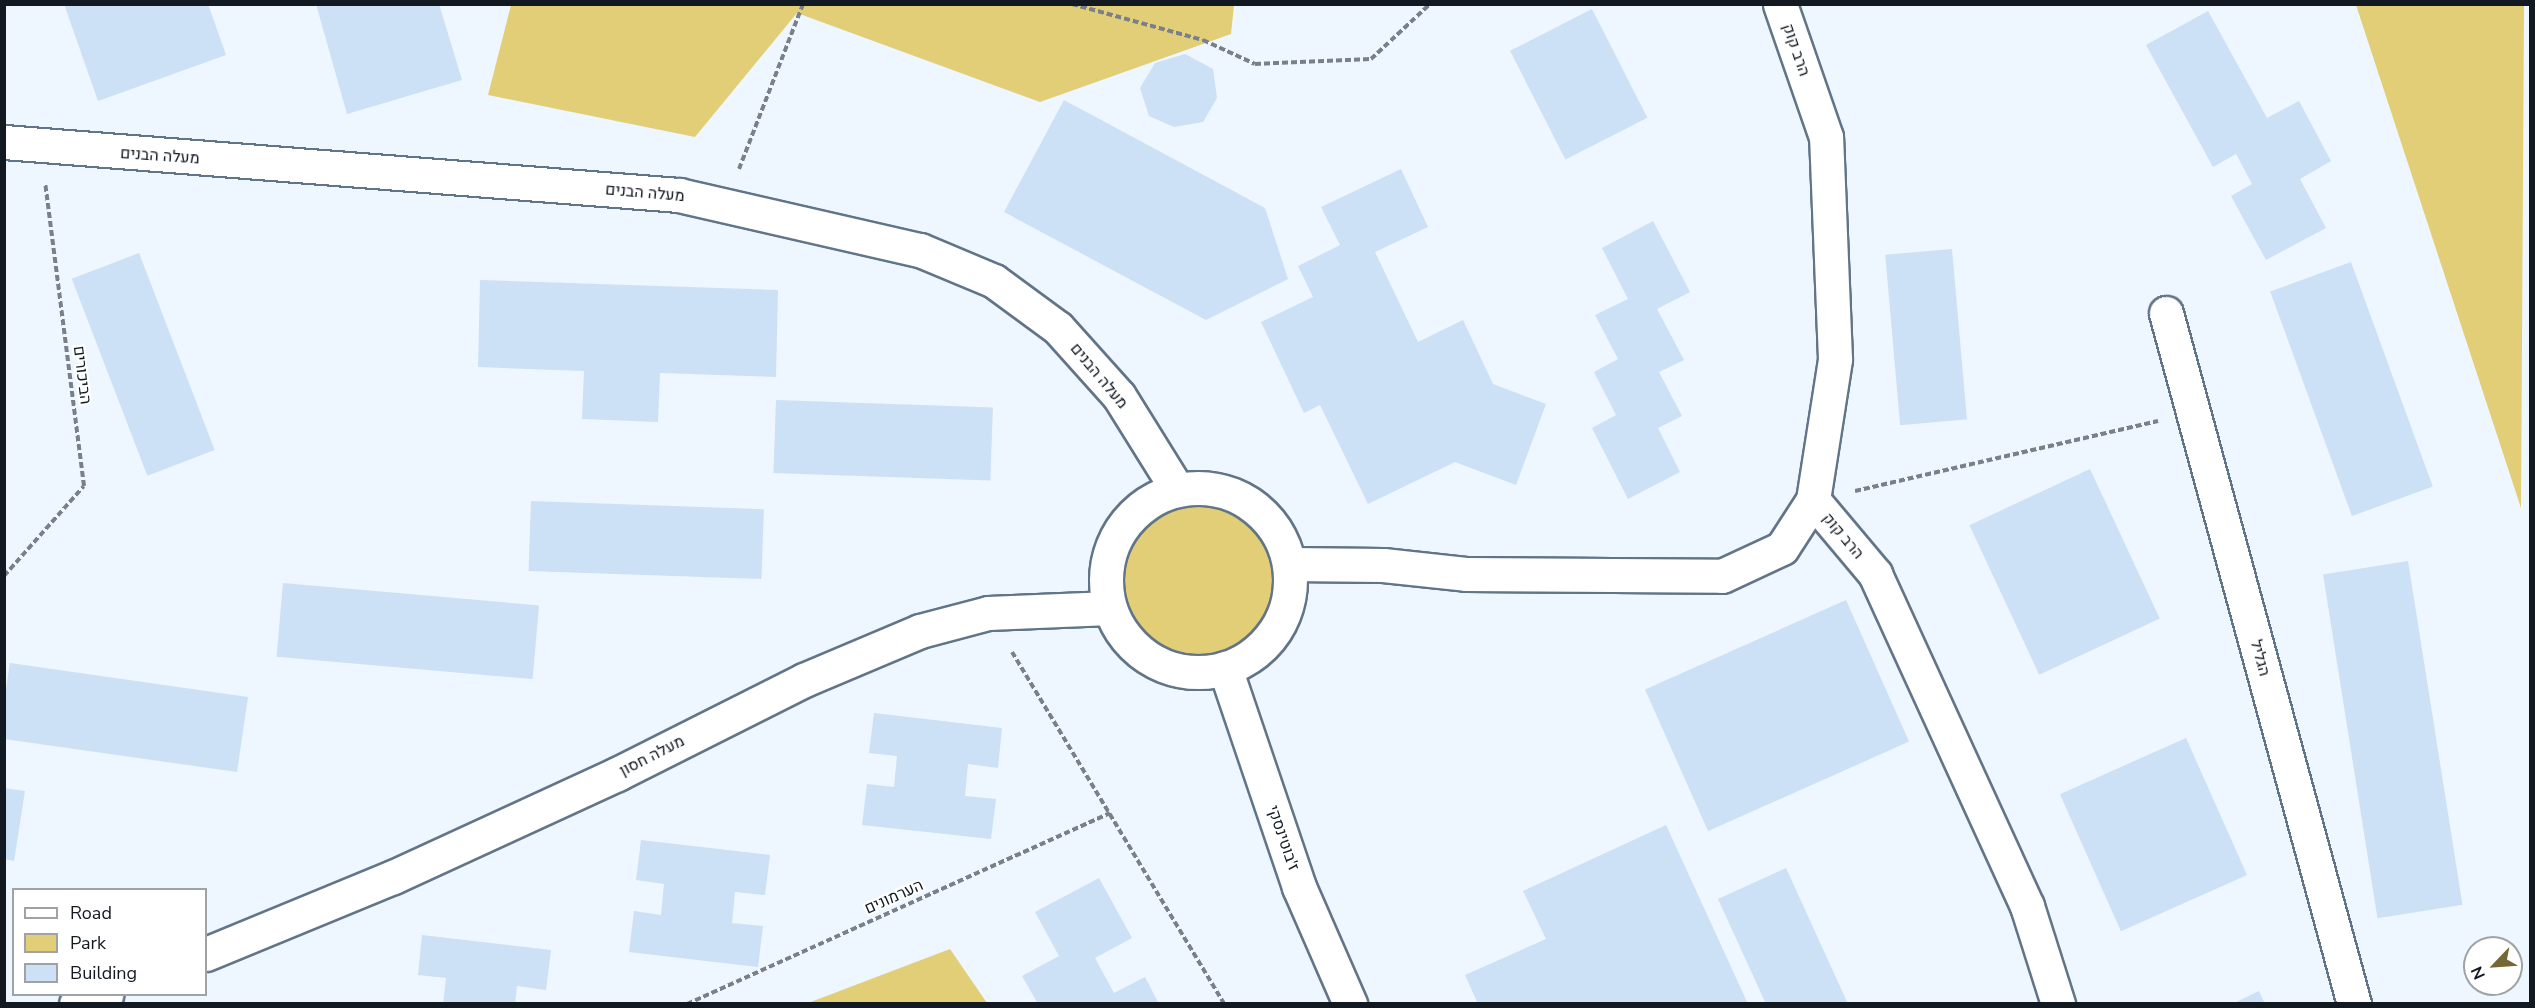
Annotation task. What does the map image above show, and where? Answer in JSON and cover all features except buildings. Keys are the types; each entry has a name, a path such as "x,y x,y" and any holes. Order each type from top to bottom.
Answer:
{"street":[{"name":"הרב קוק","path":"1780,4 1826,137 1835,360 1813,500 1875,574 2027,906 2058,1004"},
{"name":"מעלה הבנים","path":"4,142 41,147 679,195 920,249 994,281 1058,328 1119,396 1178,489"},
{"name":"הגליל","path":"2166,313 2354,1004"},
{"path":"1207,487 1236,495 1261,512 1279,536 1289,564 1290,591 1283,616 1269,639 1249,657 1225,668 1196,672 1168,667 1143,654 1123,634 1110,608 1106,578 1111,548 1126,521 1149,500 1178,489 1207,487"},
{"path":"1289,564 1383,566 1466,574 1722,576 1782,548 1813,500"},
{"name":"מעלה חסון","path":"207,954 393,877 617,774 804,680 921,631 988,613 1110,608"},
{"name":"ז'בוטינסקי","path":"1225,668 1299,887 1350,1004"},
{"path":"76,1004 100,996"}],"path":[{"path":"726,205 803,4"},
{"path":"1072,4 1203,40 1255,64 1371,59 1430,4"},
{"name":"הביכורים","path":"4,576 84,486 41,147"},
{"path":"1813,500 2193,413"},
{"path":"988,613 1224,1004"},
{"name":"הערמונים","path":"687,1004 1110,813"}],"green space":[{"path":"511,4 1234,5 1231,34 1040,102 797,13 695,137 488,95"},
{"path":"2356,5 2524,5 2521,509 2521,508"},
{"path":"1197,502 1212,503 1227,508 1252,525 1269,550 1274,565 1274,595 1269,610 1252,635 1227,652 1212,657 1197,658 1182,657 1167,652 1142,635 1125,610 1120,595 1119,580 1120,565 1125,550 1142,525 1167,508 1182,503"},
{"path":"950,949 987,1003 808,1003"}]}
